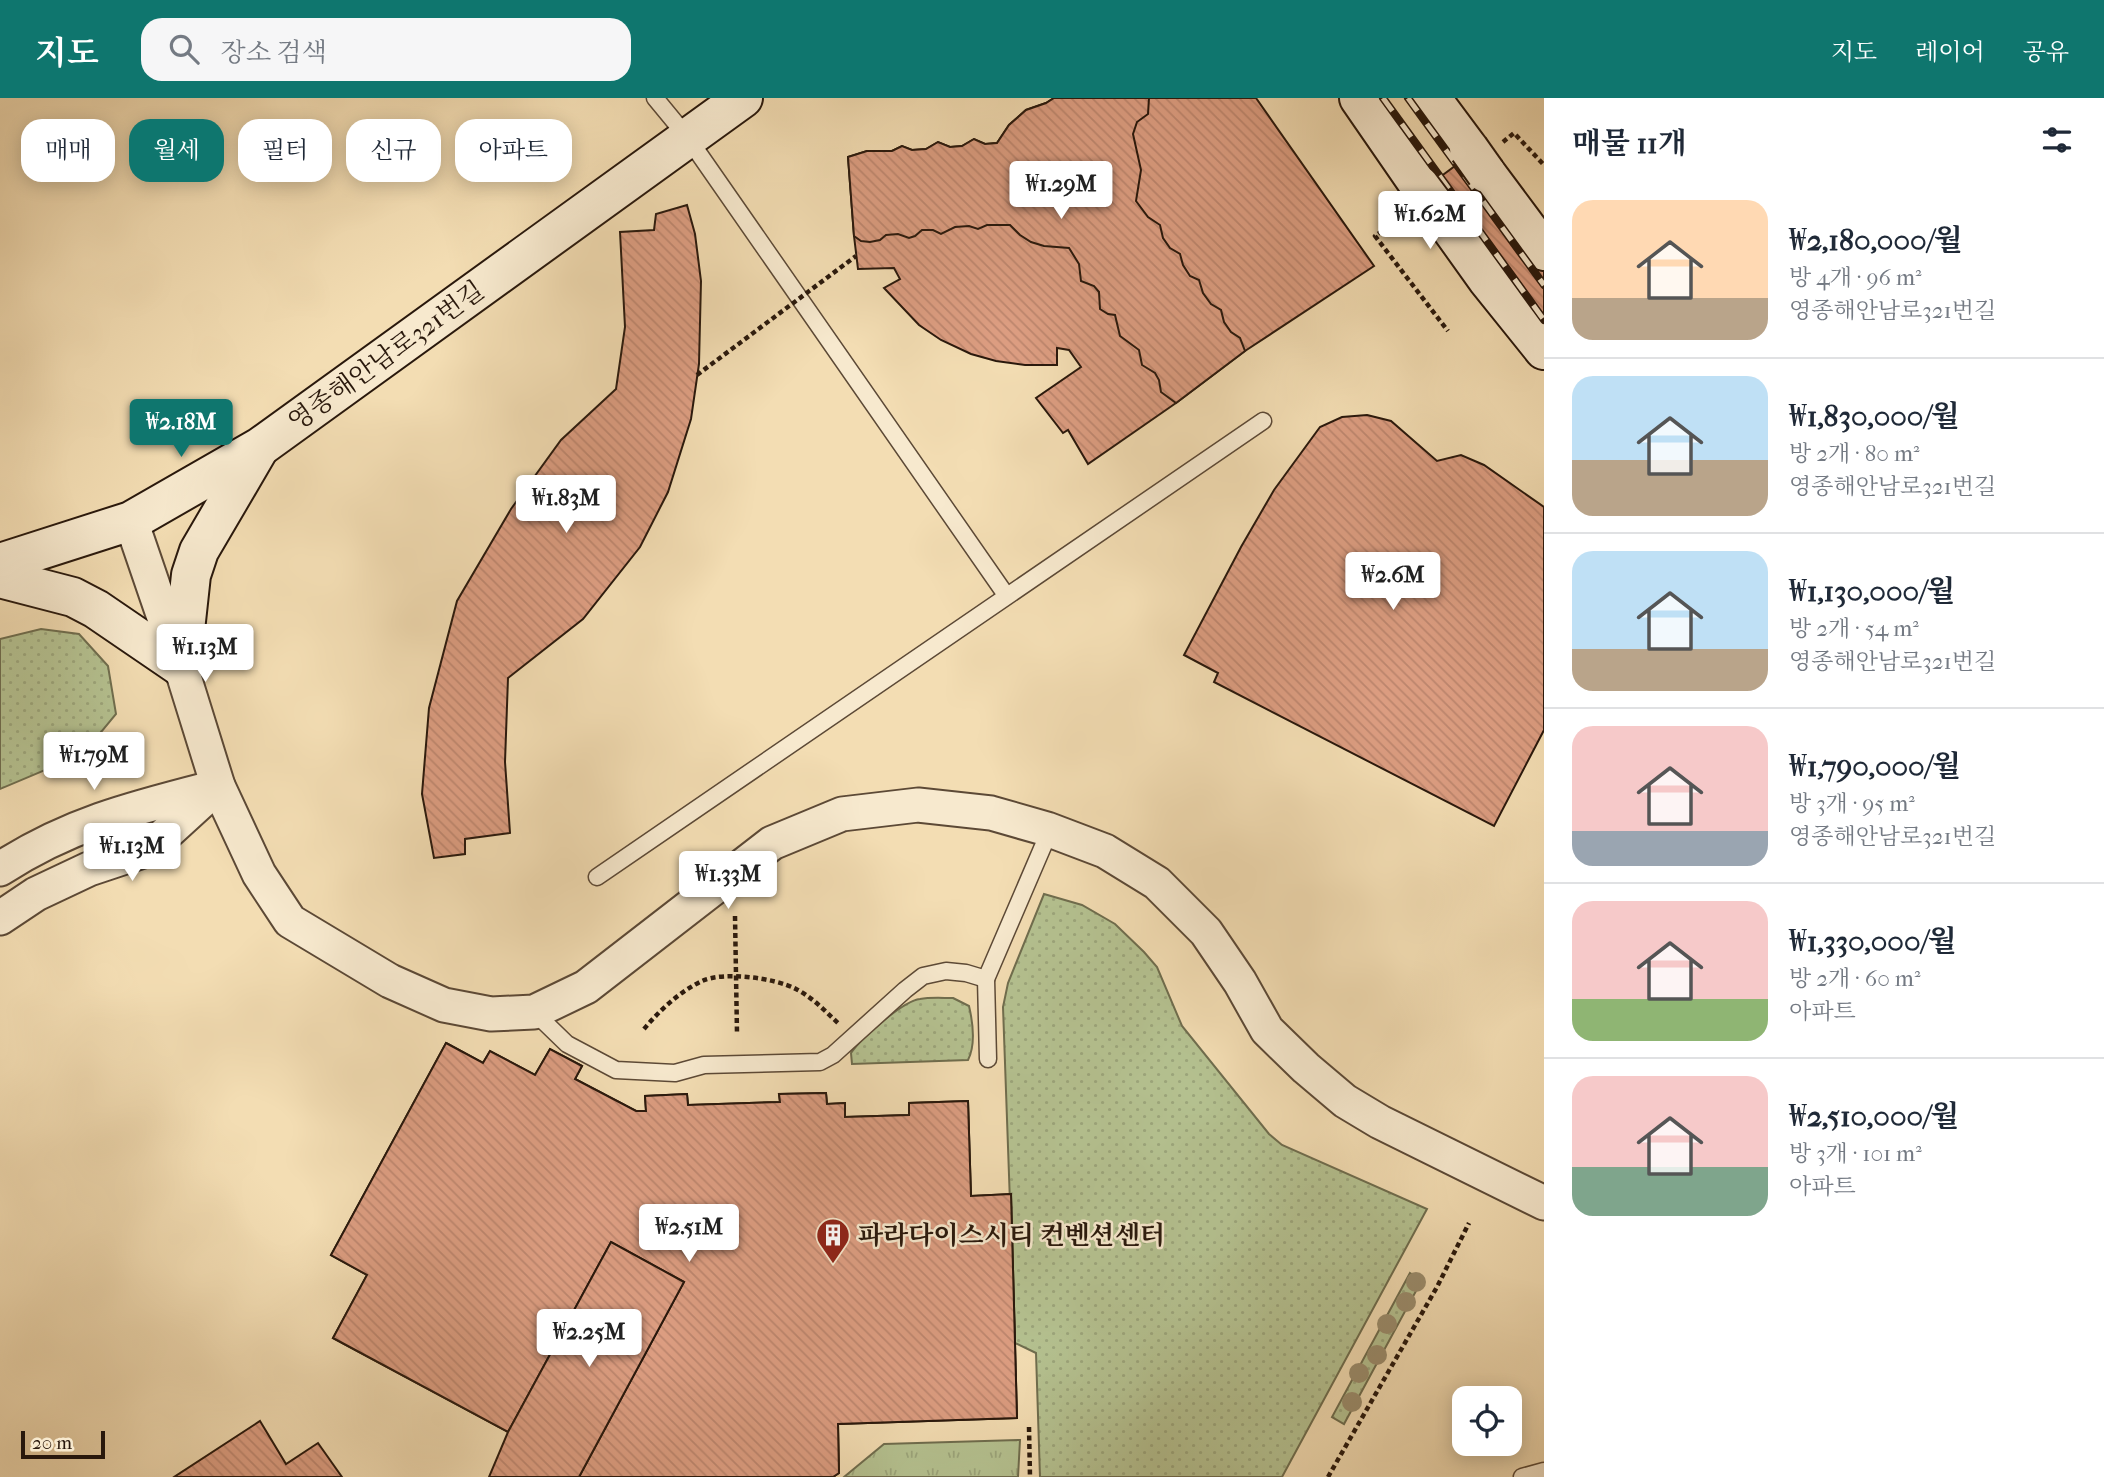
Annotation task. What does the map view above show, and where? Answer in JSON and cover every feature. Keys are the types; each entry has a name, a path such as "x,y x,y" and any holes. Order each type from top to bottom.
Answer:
{"street":[{"name":"영종해안남로321번길","path":"0,563 131,521 260,447 743,98"},
{"path":"1359,98 1421,202 1479,268 1544,350"},
{"path":"1431,98 1538,244"},
{"path":"181,667 191,575 199,551 260,447"},
{"path":"131,521 218,786 259,874 290,921 390,981 444,1005 491,1014 534,1012 586,987 772,843 842,814 918,805 992,813 1050,830 1105,851 1157,883 1206,932 1268,1030 1306,1068 1345,1101 1380,1122 1544,1203"},
{"path":"0,578 81,600 181,667"},
{"path":"0,869 25,852 90,821 218,786"},
{"path":"0,918 36,894 78,874 149,849 218,786"}],"lane":[{"path":"655,98 688,138 1006,595"},
{"path":"597,877 1263,421"},
{"path":"988,1059 986,979 1050,830"},
{"path":"534,1012 567,1044 616,1070 675,1073 704,1065 820,1062 833,1055 923,976 946,971 986,979"},
{"path":"1522,1477 1544,1471"}],"path":[{"path":"1514,133 1544,166"},
{"path":"1421,202 1375,236 1448,331"},
{"path":"697,375 856,256"},
{"path":"735,916 737,1033"},
{"path":"644,1029 664,1007 704,980 736,977 764,977 798,990 839,1024"},
{"path":"1328,1477 1437,1287 1469,1223"},
{"path":"1029,1427 1030,1477"}],"green space":[{"path":"41,629 79,634 108,666 116,714 83,754 0,789 0,639"},
{"path":"1044,894 1082,905 1115,924 1144,952 1157,967 1182,1026 1269,1134 1282,1145 1427,1209 1282,1477 1040,1477 1036,1353 1015,1343 1003,1007 1008,983"},
{"path":"953,998 969,1006 973,1040 968,1060 852,1064 851,1053 856,1046 903,1006 920,999"},
{"path":"1410,1273 1422,1280 1344,1424 1332,1417"},
{"path":"1020,1440 1018,1477 844,1477 884,1444"}],"building":[{"path":"1054,98 1256,98 1374,266 1245,351 1088,464 1068,430 1063,433 1036,398 1081,367 1069,350 1057,348 1057,365 1025,365 971,354 941,340 919,325 884,288 900,279 894,268 858,269 854,236 848,157 867,151 892,151 902,146 912,150 926,149 938,142 950,147 962,146 974,139 985,144 997,143 1009,125 1026,110"},
{"path":"1054,98 1149,98 1148,114 1137,122 1133,134 1141,170 1136,201 1148,217 1160,225 1163,238 1170,248 1180,254 1190,276 1199,280 1203,293 1211,304 1221,310 1224,322 1231,332 1240,338 1245,351 1176,403 1161,392 1155,373 1142,365 1139,350 1120,336 1115,315 1100,309 1099,292 1094,286 1081,281 1079,264 1069,248 1031,242 1010,225 987,225 978,229 969,226 955,227 941,234 933,230 922,230 909,238 898,234 886,235 880,240 870,242 861,241 854,236 848,157 867,151 892,151 902,146 912,150 926,149 938,142 950,147 962,146 974,139 985,144 997,143 1009,125 1026,110"},
{"path":"1482,146 1544,229 1544,337 1409,200"},
{"path":"687,205 695,234 701,281 699,364 691,419 668,492 640,547 583,619 508,678 505,762 510,833 465,839 465,854 434,858 422,794 429,708 457,601 511,509 561,440 616,389 625,327 620,232 654,230 656,214"},
{"path":"1367,415 1391,421 1437,461 1461,455 1484,465 1544,507 1544,730 1494,826 1214,682 1218,673 1184,655 1274,490 1320,427 1342,417"},
{"name":"파라다이스시티 컨벤션센터","path":"446,1043 483,1063 490,1051 535,1075 550,1049 582,1066 575,1079 636,1111 646,1111 645,1096 687,1094 688,1105 780,1102 779,1094 826,1093 827,1104 845,1103 845,1117 909,1115 909,1103 968,1101 971,1196 1011,1194 1017,1418 838,1424 839,1473 833,1477 579,1477 684,1282 611,1242 508,1432 333,1338 367,1275 331,1255"},
{"name":"파라다이스시티 컨벤션센터","path":"446,1043 483,1063 490,1051 535,1075 550,1049 582,1066 575,1079 636,1111 646,1111 645,1096 687,1094 688,1105 780,1102 779,1094 826,1093 827,1104 845,1103 845,1117 909,1115 909,1103 968,1101 971,1196 1011,1194 1017,1418 838,1424 839,1473 833,1477 579,1477 684,1282 611,1242 508,1432 333,1338 367,1275 331,1255"},
{"path":"611,1242 684,1282 579,1477 489,1477 508,1432"},
{"path":"260,1421 286,1464 318,1443 342,1477 174,1477"}],"railway":[{"path":"1383,98 1544,320"},
{"path":"1408,98 1544,285"}],"place":[{"name":"파라다이스시티 컨벤션센터","path":"833,1265"}]}
